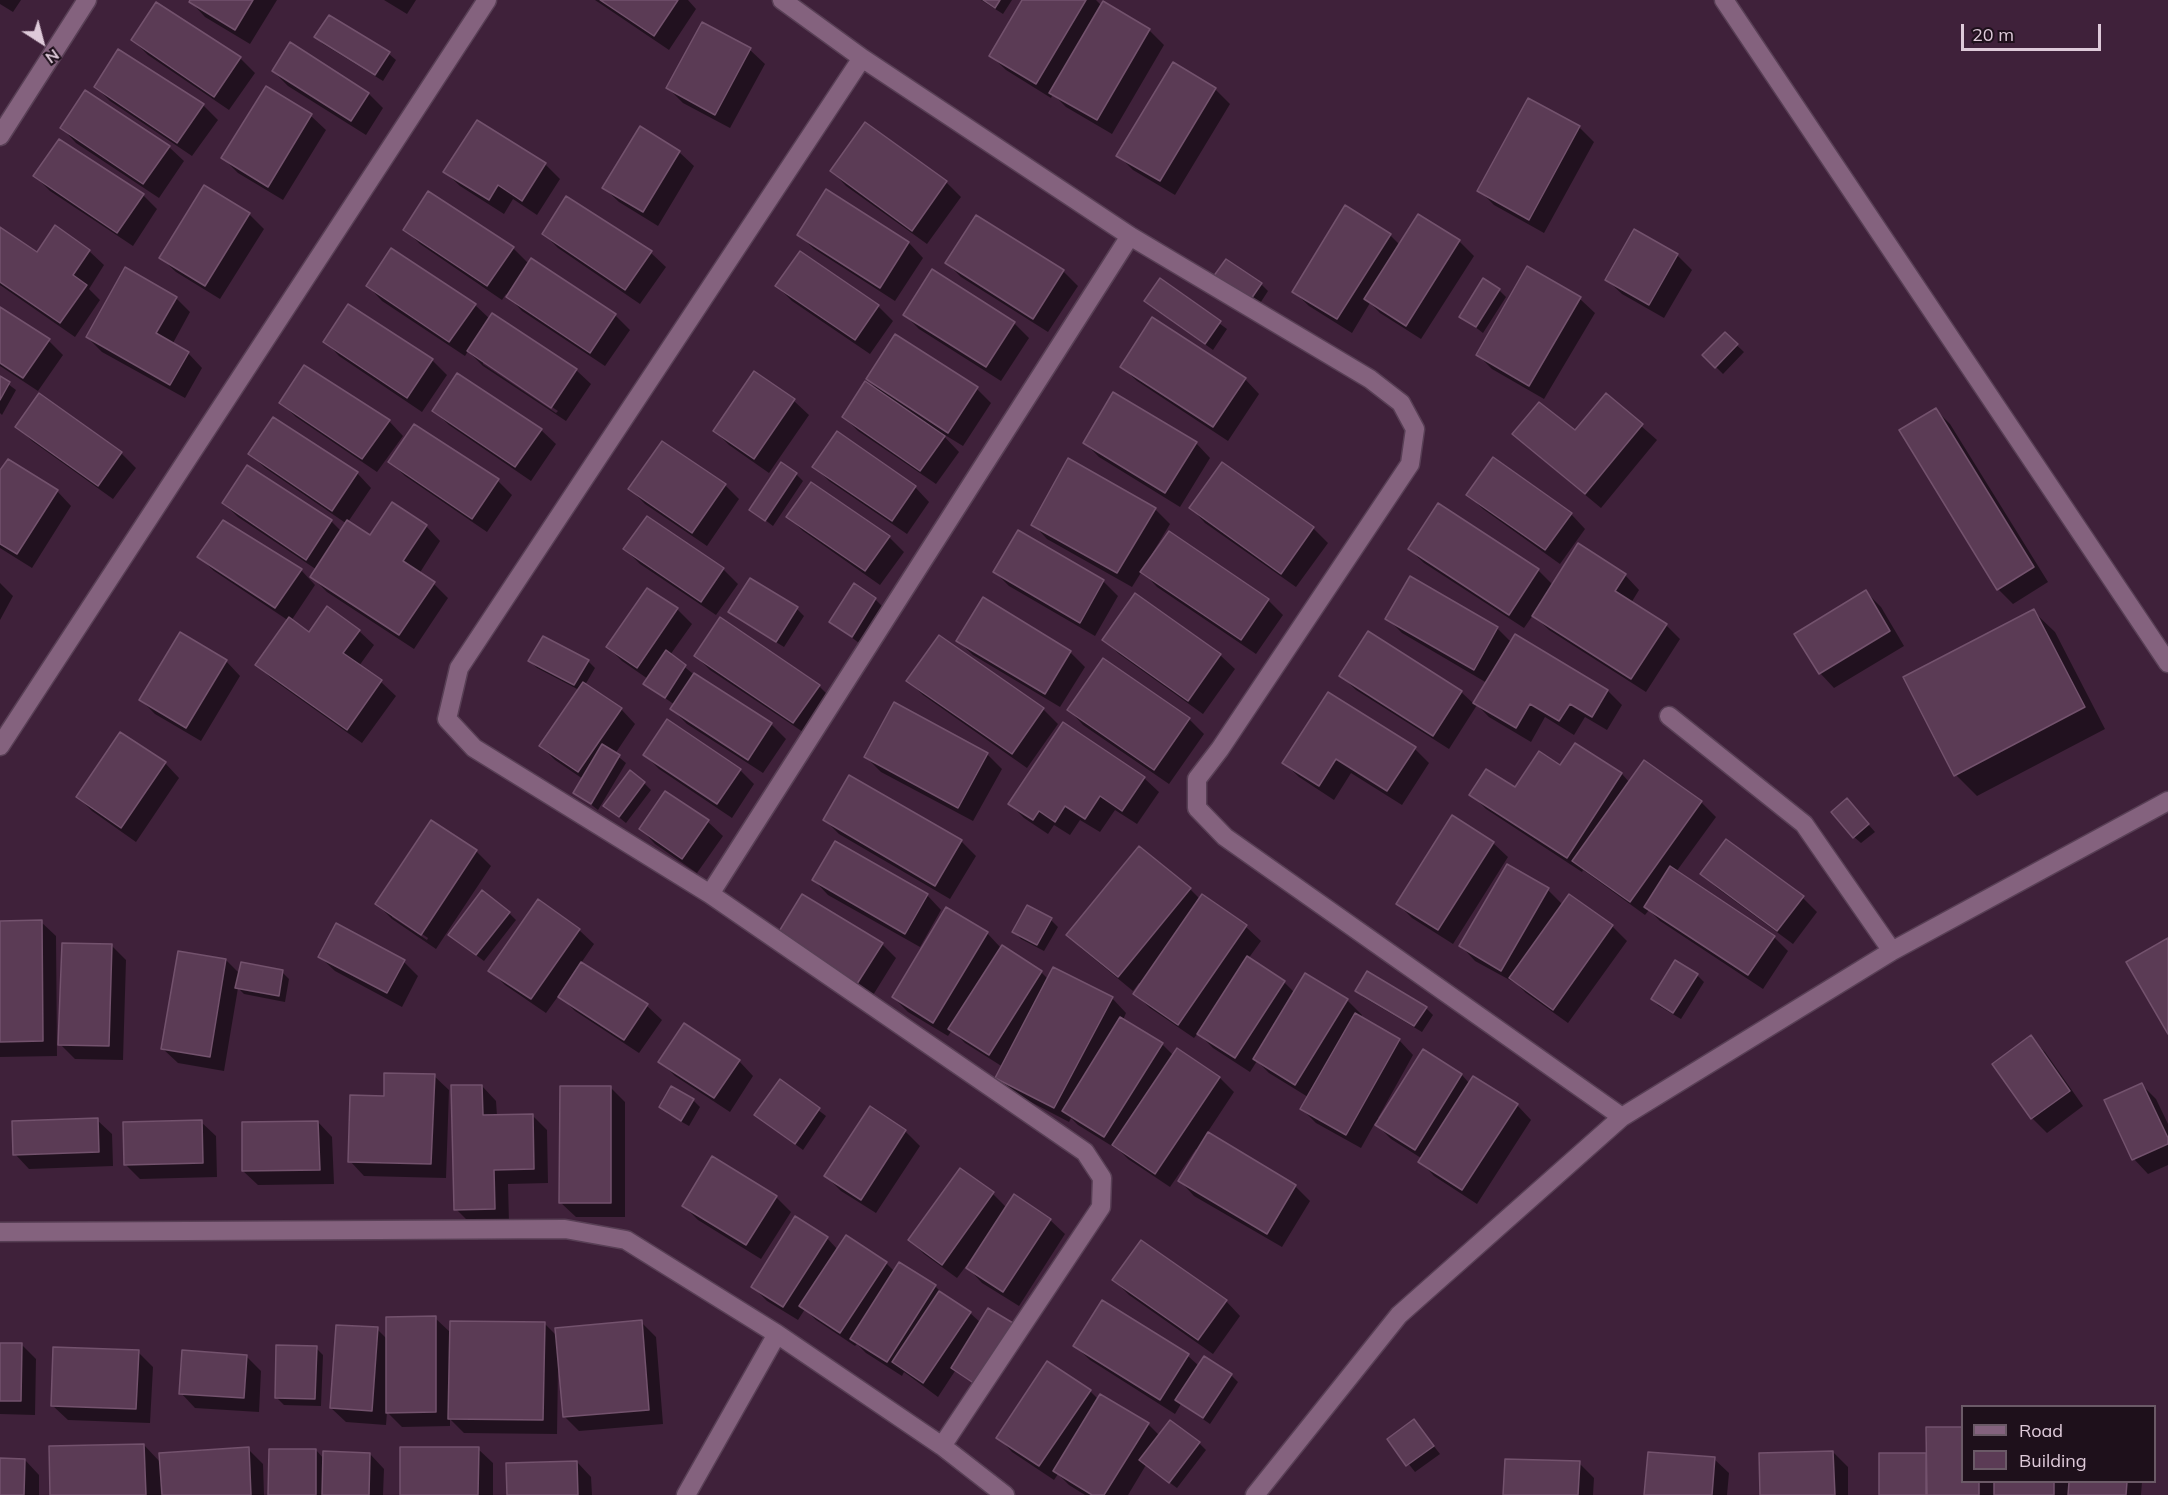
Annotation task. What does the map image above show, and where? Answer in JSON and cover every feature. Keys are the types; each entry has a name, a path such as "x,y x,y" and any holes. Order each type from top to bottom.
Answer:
{"street":[{"path":"0,135 87,0"},
{"path":"0,746 487,0"},
{"path":"782,0 862,58 1130,236 1370,379 1401,403 1415,429 1410,464 1226,740 1197,779 1197,808 1225,837 1622,1117"},
{"path":"1724,0 2168,663"},
{"path":"862,58 459,668 447,719 474,748 710,894 1084,1152 1102,1178 1101,1207 942,1446"},
{"path":"710,894 1130,236"},
{"path":"1669,716 1804,824 1892,951"},
{"path":"1255,1495 1400,1315 1622,1117 1892,951 2168,801"},
{"path":"0,1232 565,1229 626,1240 777,1334 942,1446 1005,1495"},
{"path":"686,1495 777,1334"}],"building":[{"path":"190,0 253,0 235,30 189,2"},
{"path":"600,0 678,0 654,36"},
{"path":"983,0 1000,0 995,8"},
{"path":"1022,0 1086,0 1036,84 989,56"},
{"path":"1103,1 1150,29 1097,120 1049,93"},
{"path":"156,2 241,57 214,97 131,40"},
{"path":"329,15 390,52 375,75 314,37"},
{"path":"702,22 751,48 715,115 666,88"},
{"path":"290,42 369,93 351,121 272,71"},
{"path":"118,49 204,104 177,143 94,87"},
{"path":"1173,62 1216,88 1160,181 1116,156"},
{"path":"266,86 312,114 268,187 221,158"},
{"path":"85,90 170,146 143,184 60,128"},
{"path":"1528,98 1580,126 1529,220 1477,191"},
{"path":"477,120 546,163 522,201 498,185 489,200 443,172"},
{"path":"865,122 947,181 912,231 830,171"},
{"path":"640,126 680,151 643,212 602,188"},
{"path":"59,139 144,194 117,233 33,176"},
{"path":"204,185 250,213 205,286 159,258"},
{"path":"826,189 909,242 880,288 797,235"},
{"path":"428,191 514,247 487,286 403,230"},
{"path":"566,196 652,251 625,290 542,234"},
{"path":"1345,205 1391,234 1337,319 1292,292"},
{"path":"1418,214 1460,240 1406,326 1364,299"},
{"path":"976,215 1064,270 1033,319 945,263"},
{"path":"55,225 90,250 73,275 87,285 60,323 0,282 0,227 37,252"},
{"path":"1634,229 1678,254 1649,305 1605,280"},
{"path":"391,248 476,304 449,342 366,286"},
{"path":"800,251 879,305 855,340 775,286"},
{"path":"531,258 616,314 590,353 506,297"},
{"path":"1226,259 1262,283 1249,302 1213,277"},
{"path":"1527,266 1581,297 1529,386 1476,355"},
{"path":"125,267 177,297 156,333 189,352 170,385 86,337"},
{"path":"932,269 1015,322 986,367 903,315"},
{"path":"1160,278 1221,321 1205,344 1144,301"},
{"path":"1483,278 1500,289 1476,327 1459,317"},
{"path":"348,304 433,359 407,398 323,342"},
{"path":"0,307 50,339 23,378 0,363"},
{"path":"492,313 577,369 551,408 467,351"},
{"path":"1152,317 1246,378 1213,427 1120,367"},
{"path":"1725,332 1738,344 1715,368 1702,355"},
{"path":"895,334 978,387 948,433 866,379"},
{"path":"304,365 390,420 362,459 279,403"},
{"path":"754,371 795,399 754,459 713,431"},
{"path":"457,373 542,429 515,467 432,411"},
{"path":"0,376 10,382 0,400"},
{"path":"865,381 945,436 920,471 842,417"},
{"path":"1113,392 1197,442 1165,493 1083,443"},
{"path":"39,393 122,452 98,486 15,427"},
{"path":"1606,393 1643,424 1585,494 1512,434 1539,402 1575,430"},
{"path":"1936,408 2034,567 1997,590 1899,430"},
{"path":"273,417 358,472 332,511 248,454"},
{"path":"414,424 499,479 472,519 388,462"},
{"path":"837,431 916,486 892,521 812,467"},
{"path":"662,441 726,484 692,533 628,489"},
{"path":"1493,457 1572,513 1545,550 1466,495"},
{"path":"1068,458 1156,508 1117,573 1031,525"},
{"path":"8,459 58,490 17,554 0,544 0,470"},
{"path":"781,462 797,473 765,521 749,510"},
{"path":"1222,462 1314,527 1281,574 1189,508"},
{"path":"247,465 332,520 306,560 222,503"},
{"path":"811,482 890,536 865,571 786,517"},
{"path":"392,502 427,525 403,561 435,582 399,635 310,577 347,520 370,535"},
{"path":"1438,503 1539,569 1509,615 1408,549"},
{"path":"647,516 724,568 701,602 623,549"},
{"path":"223,520 302,569 275,608 197,557"},
{"path":"1018,530 1104,580 1080,623 993,572"},
{"path":"1169,531 1269,599 1241,640 1140,572"},
{"path":"1578,543 1626,574 1615,591 1667,624 1631,679 1532,616"},
{"path":"1410,576 1498,627 1474,670 1385,619"},
{"path":"750,578 798,607 776,642 728,612"},
{"path":"854,583 876,598 852,637 829,622"},
{"path":"647,588 678,608 637,668 606,647"},
{"path":"1866,590 1890,631 1819,674 1794,634"},
{"path":"1135,593 1221,654 1188,701 1102,640"},
{"path":"983,597 1071,651 1045,694 956,641"},
{"path":"327,606 360,630 343,653 382,680 347,730 255,665 289,617 309,632"},
{"path":"2034,609 2085,707 1954,776 1903,677"},
{"path":"720,617 820,685 793,723 694,656"},
{"path":"1368,631 1462,691 1433,736 1339,676"},
{"path":"180,632 227,660 186,728 139,700"},
{"path":"1515,634 1608,690 1592,717 1570,704 1559,721 1530,704 1516,728 1473,703"},
{"path":"939,635 1044,708 1012,754 906,681"},
{"path":"543,636 589,660 574,685 528,661"},
{"path":"666,650 686,665 665,698 643,684"},
{"path":"1103,658 1190,718 1154,770 1067,710"},
{"path":"694,673 772,723 748,760 670,709"},
{"path":"583,682 622,708 578,772 539,746"},
{"path":"1328,692 1416,747 1387,791 1336,759 1319,786 1282,763"},
{"path":"894,702 988,753 958,808 864,757"},
{"path":"667,719 741,769 717,804 643,755"},
{"path":"1063,722 1145,777 1122,811 1100,796 1085,819 1065,806 1055,822 1039,811 1033,820 1008,804"},
{"path":"120,732 166,762 121,828 76,797"},
{"path":"1575,743 1622,773 1567,858 1469,795 1486,769 1515,787 1539,751 1560,765"},
{"path":"602,744 620,755 591,804 573,793"},
{"path":"1644,760 1702,801 1630,902 1572,861"},
{"path":"630,770 645,782 619,817 603,806"},
{"path":"849,775 962,840 935,886 823,820"},
{"path":"665,791 709,820 682,859 639,829"},
{"path":"1847,798 1869,824 1853,838 1831,812"},
{"path":"1452,815 1494,842 1438,930 1396,904"},
{"path":"431,820 477,850 421,935 375,904"},
{"path":"1726,839 1804,896 1777,931 1700,874"},
{"path":"835,841 928,894 905,934 812,880"},
{"path":"1139,846 1191,888 1118,977 1066,935"},
{"path":"1507,864 1549,888 1501,971 1459,946"},
{"path":"1670,866 1775,936 1748,975 1644,907"},
{"path":"482,890 510,912 476,955 448,935"},
{"path":"802,894 883,943 855,987 775,938"},
{"path":"1202,894 1247,925 1178,1025 1133,994"},
{"path":"1569,894 1613,925 1553,1010 1509,978"},
{"path":"538,899 580,929 531,999 488,971"},
{"path":"1027,905 1052,918 1037,945 1012,932"},
{"path":"946,907 988,932 933,1023 892,997"},
{"path":"42,920 43,1041 0,1042 0,921"},
{"path":"336,923 405,960 387,993 318,957"},
{"path":"2168,938 2168,1034 2126,962"},
{"path":"62,943 112,944 109,1046 58,1045"},
{"path":"1002,945 1042,971 989,1055 948,1029"},
{"path":"178,951 226,959 210,1057 161,1049"},
{"path":"1247,956 1285,981 1235,1058 1197,1034"},
{"path":"1675,960 1698,974 1673,1013 1651,999"},
{"path":"241,962 283,970 279,996 235,988"},
{"path":"581,962 648,1004 624,1040 558,997"},
{"path":"1053,967 1113,997 1054,1108 995,1078"},
{"path":"1367,971 1427,1007 1414,1026 1355,991"},
{"path":"1305,973 1348,999 1295,1085 1253,1059"},
{"path":"1355,1013 1400,1039 1346,1135 1300,1109"},
{"path":"1120,1017 1163,1043 1104,1137 1062,1111"},
{"path":"684,1023 740,1060 714,1098 658,1062"},
{"path":"2031,1035 2070,1091 2031,1119 1992,1064"},
{"path":"1177,1048 1220,1077 1155,1174 1112,1145"},
{"path":"1423,1049 1462,1074 1415,1150 1375,1125"},
{"path":"384,1073 435,1074 431,1164 348,1162 350,1095 384,1096"},
{"path":"1473,1076 1518,1104 1462,1190 1418,1162"},
{"path":"780,1079 820,1108 795,1144 754,1115"},
{"path":"2142,1083 2168,1138 2168,1144 2132,1160 2104,1100"},
{"path":"451,1085 482,1085 483,1115 533,1114 534,1169 494,1170 495,1209 454,1210"},
{"path":"560,1086 611,1086 611,1203 559,1203"},
{"path":"671,1086 694,1099 681,1121 659,1107"},
{"path":"870,1106 906,1130 861,1200 824,1176"},
{"path":"98,1118 99,1152 13,1155 12,1121"},
{"path":"202,1120 203,1163 124,1165 123,1122"},
{"path":"318,1121 320,1170 242,1171 242,1122"},
{"path":"1208,1132 1296,1185 1267,1234 1178,1181"},
{"path":"712,1156 777,1196 746,1245 682,1206"},
{"path":"960,1168 994,1192 942,1265 908,1240"},
{"path":"1014,1194 1051,1219 1003,1292 966,1268"},
{"path":"795,1216 828,1237 783,1307 751,1287"},
{"path":"846,1235 887,1262 840,1333 799,1306"},
{"path":"1141,1240 1227,1300 1198,1340 1112,1280"},
{"path":"899,1262 936,1285 887,1362 850,1339"},
{"path":"939,1291 971,1312 923,1383 892,1362"},
{"path":"1102,1300 1189,1354 1160,1400 1073,1346"},
{"path":"988,1308 1013,1323 975,1384 951,1368"},
{"path":"436,1316 436,1412 386,1413 386,1317"},
{"path":"642,1320 649,1410 563,1417 555,1328"},
{"path":"450,1321 545,1322 543,1420 448,1419"},
{"path":"336,1325 378,1327 372,1411 330,1408"},
{"path":"0,1343 22,1343 21,1401 0,1401"},
{"path":"276,1345 317,1346 315,1399 275,1398"},
{"path":"53,1347 139,1350 136,1409 51,1406"},
{"path":"182,1350 247,1355 244,1398 179,1394"},
{"path":"1204,1356 1232,1374 1203,1418 1175,1400"},
{"path":"1047,1361 1091,1390 1039,1466 996,1438"},
{"path":"1100,1394 1149,1423 1104,1495 1092,1495 1053,1471"},
{"path":"1414,1419 1434,1446 1406,1466 1387,1439"},
{"path":"1170,1420 1200,1442 1169,1483 1139,1460"},
{"path":"1926,1427 1961,1427 1961,1483 1979,1483 1979,1495 1927,1495"},
{"path":"144,1444 146,1495 50,1495 49,1446"},
{"path":"249,1447 251,1495 162,1495 159,1453"},
{"path":"400,1447 479,1447 478,1495 400,1495"},
{"path":"269,1449 316,1449 316,1495 268,1495"},
{"path":"323,1451 370,1453 369,1495 322,1495"},
{"path":"1833,1451 1835,1495 1760,1495 1759,1453"},
{"path":"1648,1452 1715,1457 1712,1495 1644,1495"},
{"path":"1879,1453 1926,1453 1926,1495 1879,1495"},
{"path":"0,1458 25,1459 24,1495 0,1495"},
{"path":"1505,1459 1580,1461 1578,1495 1503,1495"},
{"path":"577,1461 578,1495 507,1495 506,1463"},
{"path":"1994,1483 2054,1483 2054,1495 1994,1495"},
{"path":"2069,1483 2127,1483 2126,1495 2068,1495"}]}
